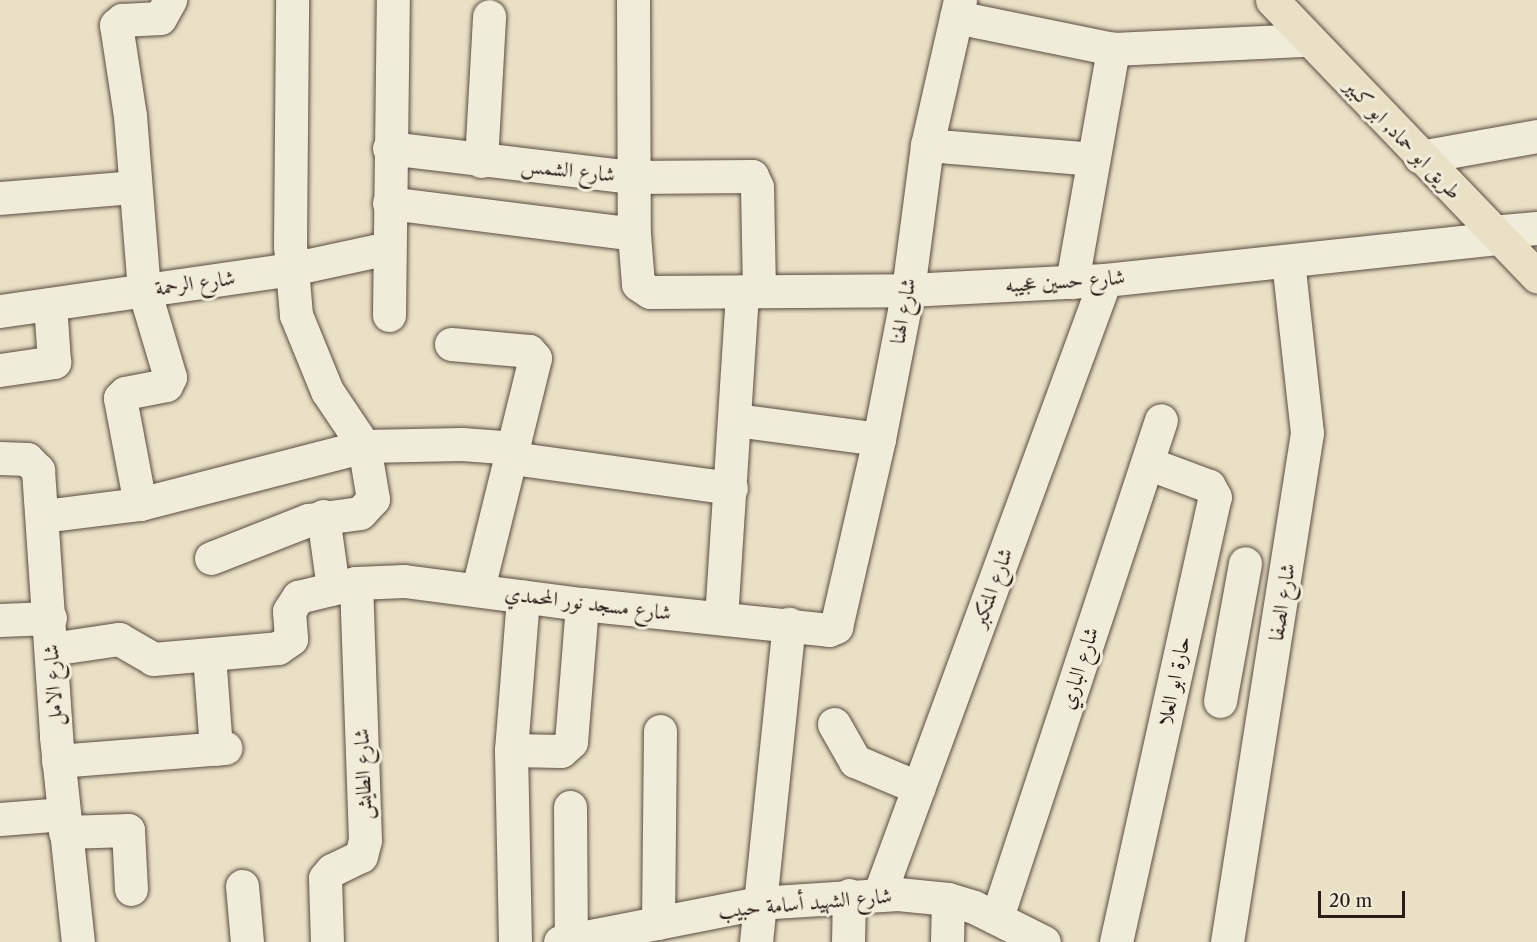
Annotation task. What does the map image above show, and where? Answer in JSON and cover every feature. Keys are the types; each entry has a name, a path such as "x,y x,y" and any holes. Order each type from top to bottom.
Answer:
{"main road":[{"name":"طريق ابو حماد, ابو كبير","path":"1272,0 1307,40 1494,235 1537,276"}],"street":[{"path":"140,504 120,398 125,393 166,385 170,377 144,290 128,96 116,28 118,22 125,20 160,18 170,0"},
{"path":"211,558 323,516 360,513 371,505 374,492 364,446 321,380 297,315 291,269 292,0"},
{"path":"388,315 393,0"},
{"path":"388,203 634,234 633,0"},
{"path":"958,4 1113,49 1307,40"},
{"name":"شارع الهنا","path":"838,620 879,439 908,290 927,145 958,4"},
{"path":"481,161 489,16"},
{"path":"1072,282 1113,49"},
{"path":"1420,157 1537,136"},
{"path":"927,145 1092,159"},
{"name":"شارع الشمس","path":"389,148 481,161 632,177 747,175 757,183 751,291"},
{"path":"0,198 135,187"},
{"name":"شارع حسين عجيبه","path":"634,234 640,287 650,292 908,290 1105,280 1288,261 1537,228"},
{"name":"شارع الرحمة","path":"0,311 291,269 388,248"},
{"name":"شارع الصفا","path":"1227,942 1307,433 1288,261"},
{"name":"شارع المتكبر","path":"848,942 864,895 919,788 1105,280"},
{"path":"721,618 736,420 751,291"},
{"path":"0,297 0,311"},
{"path":"0,370 54,362 50,304"},
{"path":"451,344 529,351 535,358 478,589"},
{"path":"736,420 879,439"},
{"name":"شارع الباري","path":"997,916 1161,420"},
{"path":"43,516 140,504 364,446 462,444 731,488"},
{"name":"شارع الامل","path":"0,458 27,459 36,465 43,516 58,761 78,942"},
{"name":"حارة ابو العلا","path":"1116,942 1214,493 1209,486 1147,463"},
{"path":"323,516 344,586"},
{"path":"1220,701 1245,563"},
{"name":"شارع مسجد نور المحمدي","path":"209,655 286,646 291,639 289,611 293,602 344,586 404,580 582,604 829,630 836,627 838,620"},
{"name":"شارع الطايش","path":"327,942 326,878 337,867 355,862 364,848 344,586"},
{"path":"515,942 511,750 523,596"},
{"path":"511,750 561,751 571,742 582,604"},
{"path":"0,620 50,633 119,639 130,642 138,652 153,660 209,655 221,748 58,761"},
{"path":"756,942 758,903 789,624"},
{"path":"1172,691 1264,711"},
{"path":"834,724 855,761 919,788"},
{"path":"658,923 660,731"},
{"path":"570,807 581,940"},
{"path":"0,819 128,830 131,889"},
{"path":"242,886 247,942"},
{"name":"شارع الشهيد أسامة حبيب","path":"581,940 758,903 864,895 948,899 997,916 1044,942"},
{"path":"947,942 948,899"}]}
